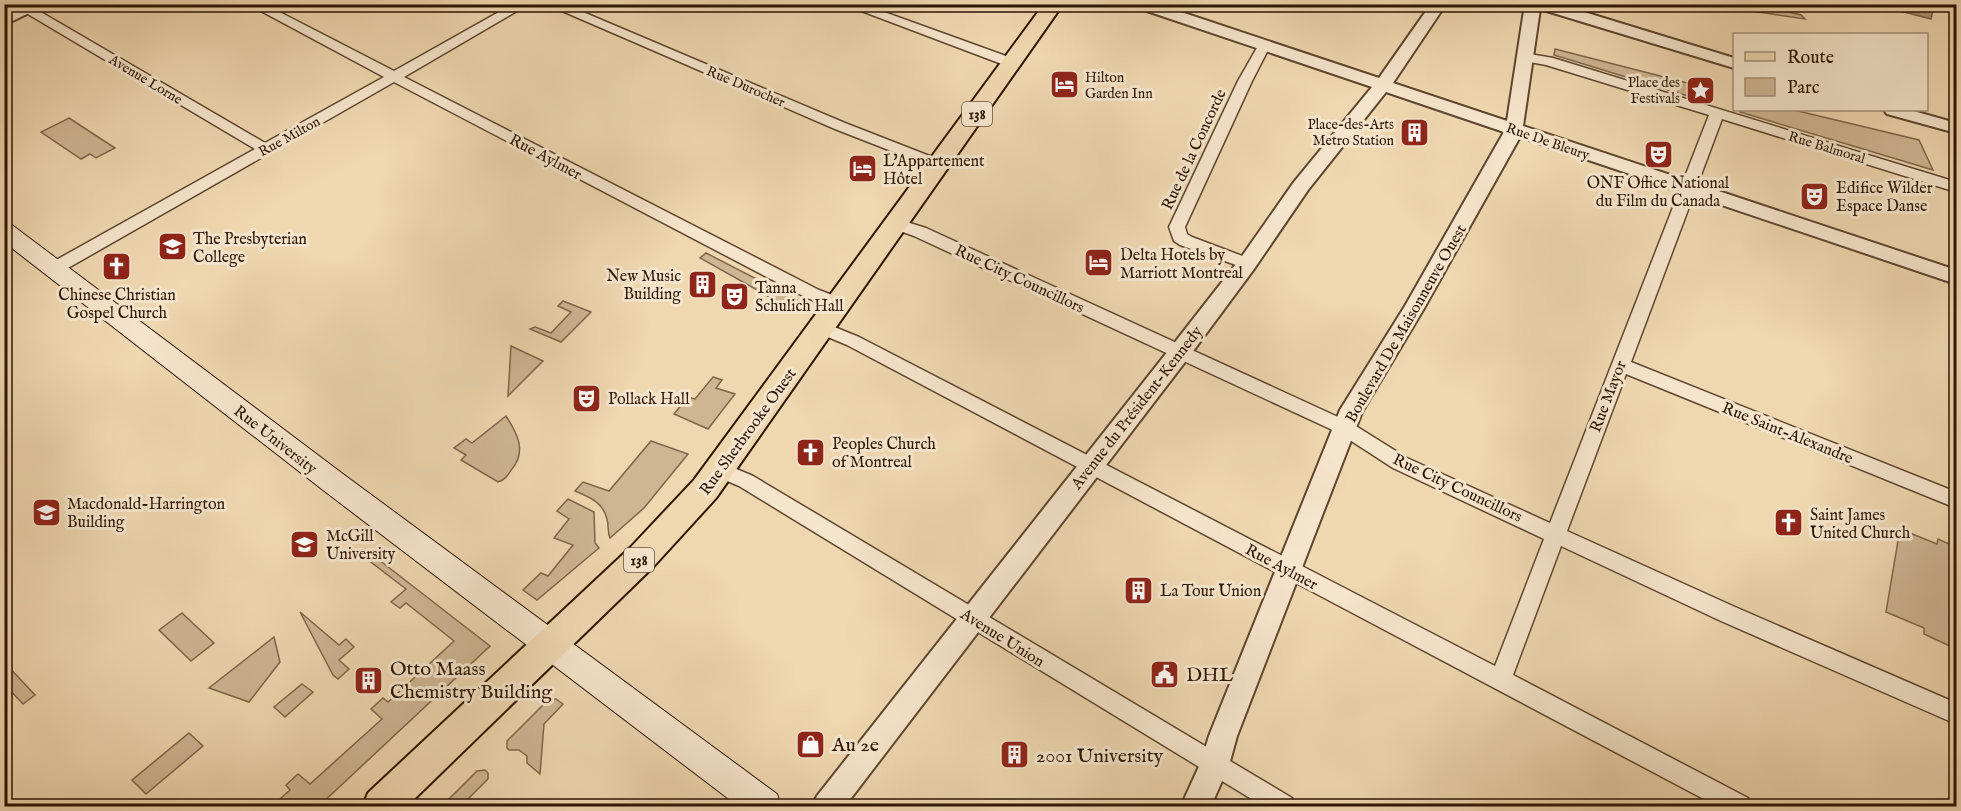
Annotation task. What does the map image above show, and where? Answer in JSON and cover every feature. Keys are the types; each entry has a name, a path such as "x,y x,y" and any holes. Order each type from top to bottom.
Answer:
{"main road":[{"name":"Rue Sherbrooke Ouest","path":"381,807 658,541 720,470 1054,4"},
{"name":"Rue University","path":"4,230 333,483 765,807"}],"street":[{"name":"Rue Aylmer","path":"254,4 648,210 813,294 839,304"},
{"name":"Rue Milton","path":"55,268 522,4"},
{"name":"Rue Durocher","path":"552,4 840,126 940,165"},
{"path":"849,4 1012,63"},
{"name":"Rue De Bleury","path":"1140,4 1956,277"},
{"name":"Avenue du Président-Kennedy","path":"827,807 972,617 1180,352 1247,264 1301,186 1382,86 1439,4"},
{"name":"Boulevard De Maisonneuve Ouest","path":"1196,807 1215,765 1223,736 1351,410 1413,310 1514,130 1533,4"},
{"path":"1540,4 1733,63"},
{"path":"4,20 29,6"},
{"name":"Avenue Lorne","path":"29,6 265,149"},
{"name":"Rue de la Concorde","path":"1247,264 1186,241 1180,237 1177,227 1245,81 1264,46"},
{"name":"Rue Balmoral","path":"1524,57 1548,60 1956,187"},
{"path":"1896,111 1956,128"},
{"name":"Rue Mayor","path":"1500,680 1717,114"},
{"name":"Rue City Councillors","path":"897,224 920,232 1345,428 1400,463 1555,532 1728,614 1956,714"},
{"name":"Rue Aylmer","path":"822,328 853,341 1740,807"},
{"name":"Rue Saint-Alexandre","path":"1620,365 1956,500"},
{"name":"Avenue Union","path":"720,470 746,481 1284,807"}],"green space":[{"path":"1726,4 1760,5 1801,15 1805,19 1738,9"},
{"path":"1555,49 1707,88 1701,100 1554,55"},
{"path":"1798,111 1919,140 1933,170 1740,112"},
{"path":"69,118 115,148 96,158 90,154 81,159 41,132"},
{"path":"706,253 799,301 802,306 798,313 700,258"},
{"path":"563,301 591,312 561,342 530,329 535,327 551,333 571,312 558,306"},
{"path":"511,346 543,361 508,396"},
{"path":"713,377 722,380 716,388 735,394 708,429 674,414 688,397 695,399"},
{"path":"506,416 517,435 520,449 519,456 508,475 498,482 461,460 466,455 454,448 466,439 472,443"},
{"path":"651,441 688,454 644,508 610,538 607,519 602,508 595,501 575,491 583,482 609,491"},
{"path":"568,499 594,512 595,543 599,548 537,600 523,590 541,573 548,576 573,545 554,538 569,519 557,511"},
{"path":"1900,529 1937,544 1938,539 1956,547 1954,648 1924,634 1924,628 1886,612"},
{"path":"365,549 490,646 319,806 272,806 290,790 286,785 298,774 310,784 382,719 371,709 383,698 388,702 454,641 406,603 400,608 391,602 406,589 359,553"},
{"path":"300,612 339,645 346,639 354,647 339,660 349,669 338,679 333,675"},
{"path":"182,613 214,643 191,661 159,630"},
{"path":"274,637 280,662 249,702 209,688"},
{"path":"4,662 35,695 23,704 5,685"},
{"path":"302,684 313,692 285,717 274,707"},
{"path":"549,699 556,699 563,704 544,724 540,774 527,763 527,756 519,750 507,748 507,741"},
{"path":"189,733 203,746 146,794 132,780"},
{"path":"485,770 488,773 488,779 461,806 442,806 477,771"}],"shaded area":[{"path":"1877,5 1934,5 1931,19"}],"place":[{"name":"Hilton Garden Inn","path":"1064,85"},
{"name":"Place des Festivals","path":"1701,90"},
{"name":"Place-des-Arts Metro Station","path":"1415,132"},
{"name":"ONF Office National du Film du Canada","path":"1658,154"},
{"name":"L'Appartement Hôtel","path":"862,169"},
{"name":"Edifice Wilder Espace Danse","path":"1815,196"},
{"name":"The Presbyterian College","path":"172,247"},
{"name":"Delta Hotels by Marriott Montreal","path":"1099,263"},
{"name":"Chinese Christian Gospel Church","path":"117,266"},
{"name":"New Music Building","path":"702,284"},
{"name":"Tanna Schulich Hall","path":"734,296"},
{"name":"Pollack Hall","path":"587,398"},
{"name":"Peoples Church of Montreal","path":"811,452"},
{"name":"Macdonald-Harrington Building","path":"46,512"},
{"name":"Saint James United Church","path":"1789,523"},
{"name":"McGill University","path":"305,544"},
{"name":"La Tour Union","path":"1139,590"},
{"name":"DHL","path":"1165,674"},
{"name":"Otto Maass Chemistry Building","path":"369,680"},
{"name":"Au 2e","path":"811,744"},
{"name":"2001 University","path":"1015,755"}]}
